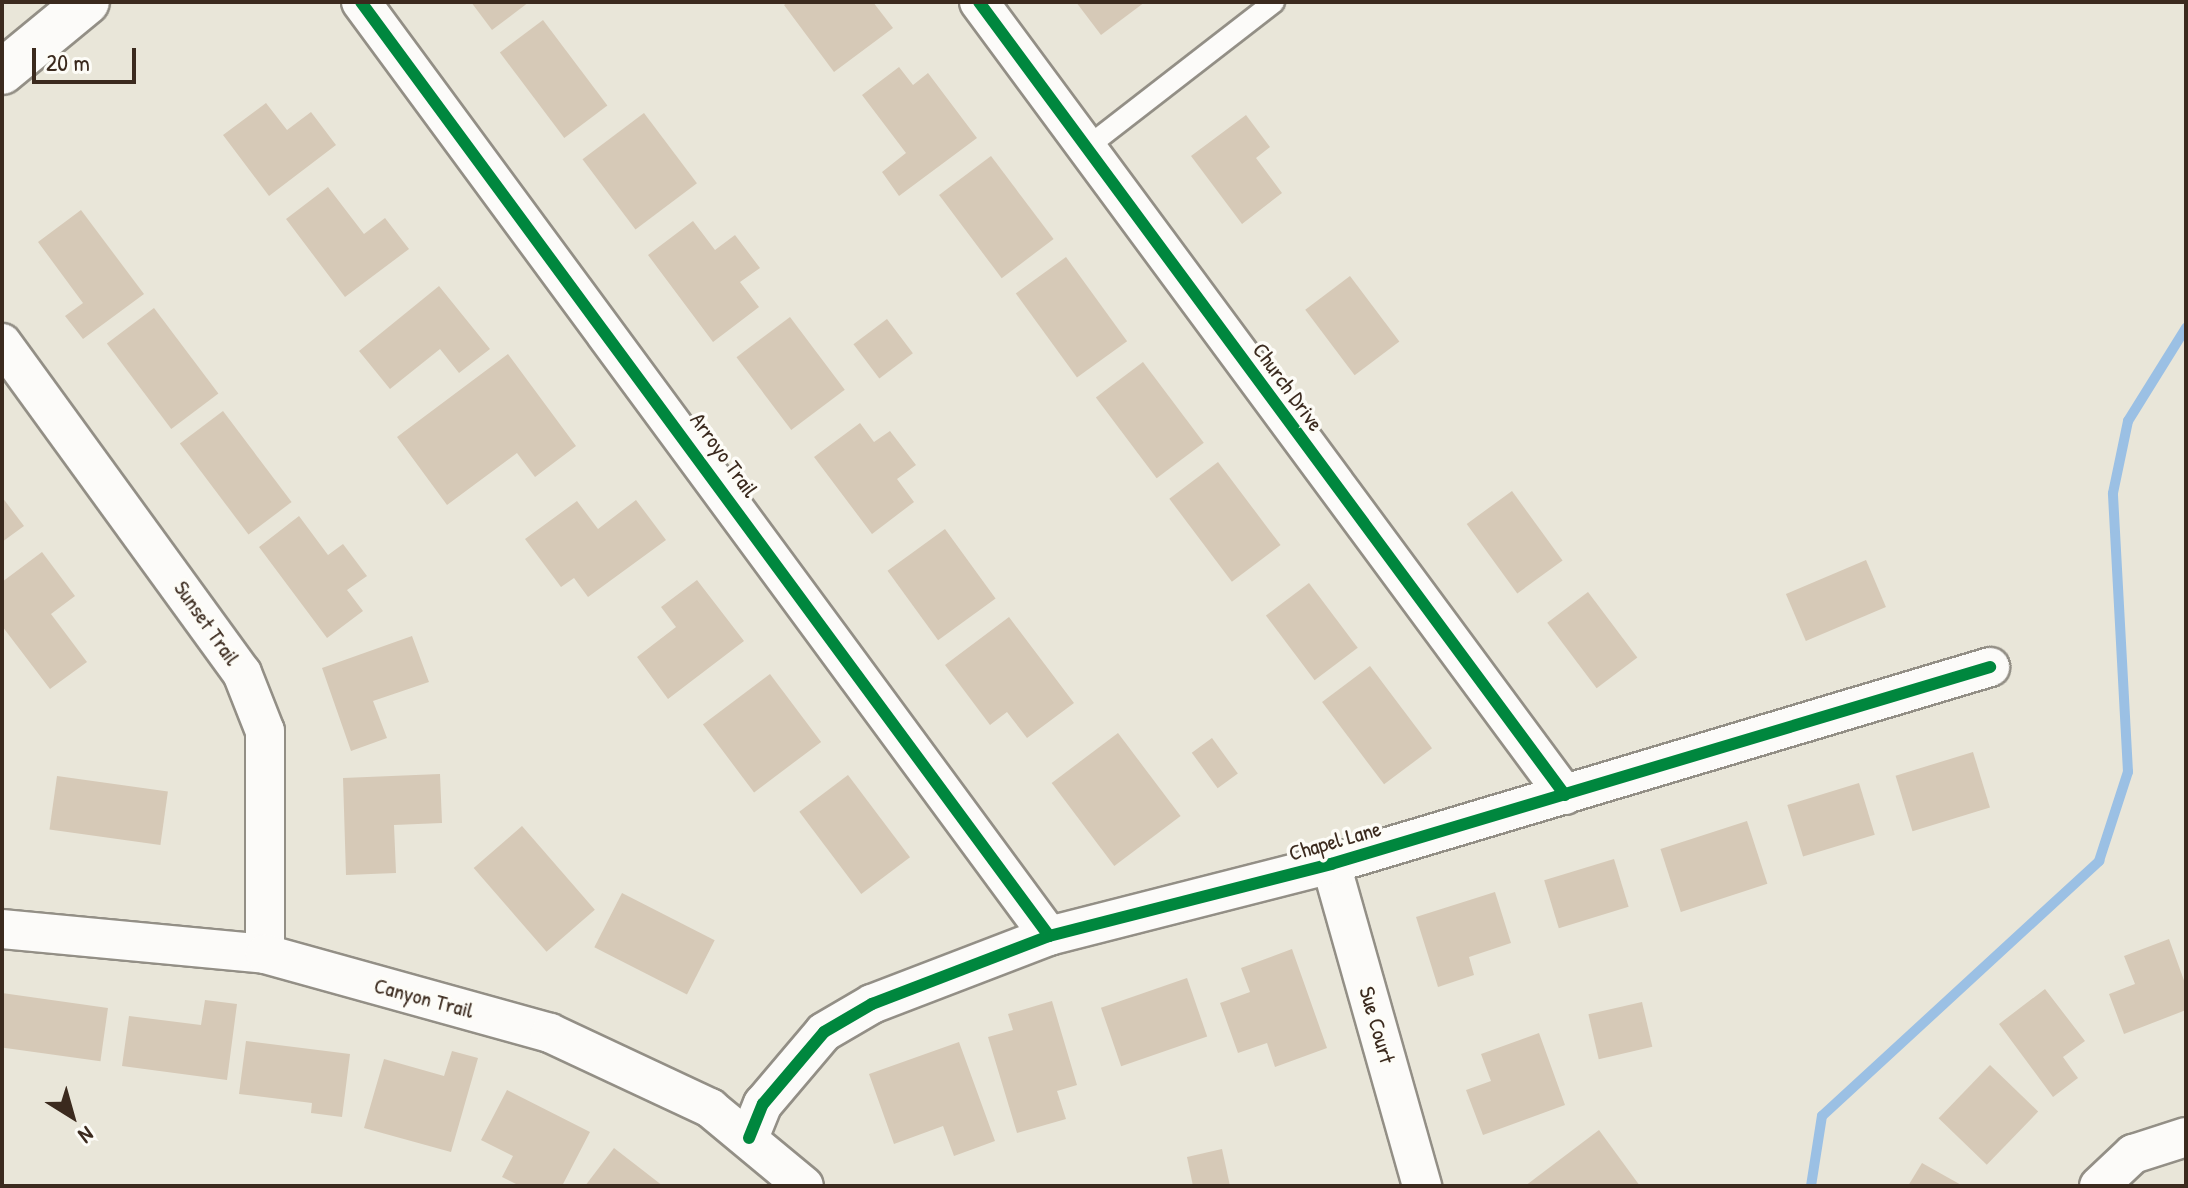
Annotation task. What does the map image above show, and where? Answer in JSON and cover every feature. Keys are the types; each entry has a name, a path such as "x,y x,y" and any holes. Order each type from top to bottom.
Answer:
{"main road":[{"path":"3,68 87,2"}],"street":[{"name":"Arroyo Trail","path":"361,2 1049,936"},
{"name":"Church Drive","path":"979,2 1565,795"},
{"name":"Sunset Trail","path":"2,343 242,673 265,731 265,954"},
{"name":"Chapel Lane","path":"749,1138 763,1104 824,1032 872,1004 1049,936 1331,864 1990,667"},
{"name":"Sue Court","path":"1331,864 1422,1186"},
{"name":"Canyon Trail","path":"2,929 265,954 550,1033 650,1075 749,1138 804,1186"},
{"path":"2099,1186 2133,1154 2186,1137"}],"lane":[{"path":"1086,148 1274,2"}],"building":[{"path":"471,2 529,2 492,30"},
{"path":"788,2 873,2 893,28 834,72 784,5"},
{"path":"1076,2 1145,2 1101,35"},
{"path":"543,20 607,105 564,138 500,52"},
{"path":"899,67 913,85 928,73 977,138 899,196 882,172 906,153 862,95"},
{"path":"266,103 287,130 311,112 336,145 269,196 223,135"},
{"path":"644,113 697,183 635,230 583,159"},
{"path":"1246,115 1270,147 1256,158 1282,193 1242,224 1191,156"},
{"path":"991,156 1054,239 1002,278 939,195"},
{"path":"328,187 364,234 385,218 409,249 345,297 286,219"},
{"path":"81,210 144,294 83,339 65,316 83,303 38,242"},
{"path":"693,221 715,250 735,235 760,268 740,282 759,307 713,342 648,255"},
{"path":"1066,257 1127,341 1077,378 1016,293"},
{"path":"1350,276 1399,341 1355,375 1305,310"},
{"path":"439,286 490,349 459,373 440,349 390,389 359,351"},
{"path":"154,308 218,393 171,429 107,344"},
{"path":"790,317 845,390 791,430 736,357"},
{"path":"887,319 913,353 879,379 853,344"},
{"path":"508,354 576,446 535,477 517,453 447,505 397,437"},
{"path":"1143,362 1204,443 1157,478 1096,398"},
{"path":"223,411 292,502 248,535 180,443"},
{"path":"860,423 874,442 890,431 916,465 897,479 914,502 872,534 814,457"},
{"path":"1218,462 1281,545 1232,582 1169,499"},
{"path":"1512,491 1563,561 1517,593 1467,524"},
{"path":"2,497 24,526 2,542"},
{"path":"636,500 666,540 588,597 574,578 561,587 525,539 577,501 598,529"},
{"path":"299,516 328,555 343,544 367,576 347,590 363,611 327,638 259,547"},
{"path":"945,529 996,599 938,640 888,571"},
{"path":"42,552 75,596 51,614 87,662 50,689 2,626 2,582"},
{"path":"1866,560 1886,607 1806,641 1786,594"},
{"path":"697,580 744,641 668,699 637,657 676,627 661,607"},
{"path":"1309,583 1358,648 1315,680 1266,615"},
{"path":"1588,592 1637,657 1597,688 1547,623"},
{"path":"1009,617 1074,703 1027,738 1007,712 990,725 945,665"},
{"path":"412,636 429,682 373,701 387,738 351,751 322,668"},
{"path":"1370,666 1432,748 1384,784 1322,702"},
{"path":"770,674 821,742 754,792 703,725"},
{"path":"1118,733 1181,816 1114,866 1052,783"},
{"path":"1212,738 1238,774 1218,788 1192,753"},
{"path":"1973,752 1990,807 1912,831 1896,776"},
{"path":"440,774 442,823 394,825 396,873 346,875 343,778"},
{"path":"848,775 910,857 861,894 799,812"},
{"path":"57,776 168,792 160,845 49,829"},
{"path":"1859,783 1875,835 1803,857 1787,805"},
{"path":"1747,821 1767,884 1681,912 1660,849"},
{"path":"522,826 595,910 547,952 474,868"},
{"path":"1614,859 1629,907 1559,928 1544,880"},
{"path":"1495,892 1511,943 1469,957 1474,975 1438,987 1416,917"},
{"path":"622,893 715,940 687,995 594,947"},
{"path":"2169,939 2186,986 2186,1010 2124,1034 2109,994 2135,984 2124,956"},
{"path":"1292,949 1327,1048 1275,1067 1267,1043 1238,1053 1220,1003 1250,992 1241,968"},
{"path":"1187,978 1207,1037 1121,1066 1101,1008"},
{"path":"2045,989 2085,1041 2063,1057 2078,1078 2053,1097 1999,1024"},
{"path":"2,993 108,1008 100,1061 2,1048"},
{"path":"205,1000 237,1004 227,1080 122,1066 129,1016 201,1025"},
{"path":"1052,1001 1077,1085 1057,1091 1066,1119 1017,1133 988,1037 1013,1030 1008,1014"},
{"path":"1642,1002 1652,1047 1599,1059 1588,1014"},
{"path":"1539,1033 1565,1105 1483,1135 1466,1090 1491,1081 1481,1054"},
{"path":"246,1041 350,1054 342,1117 311,1113 312,1103 239,1094"},
{"path":"959,1042 995,1141 954,1156 943,1126 894,1144 869,1074"},
{"path":"452,1051 478,1058 451,1152 364,1128 384,1059 444,1076"},
{"path":"1990,1065 2038,1112 1987,1165 1939,1118"},
{"path":"507,1090 590,1132 562,1186 520,1186 502,1177 513,1156 481,1140"},
{"path":"1599,1130 1640,1186 1525,1186"},
{"path":"614,1148 663,1186 585,1186"},
{"path":"1222,1149 1230,1186 1193,1186 1187,1157"},
{"path":"1922,1163 1963,1186 1908,1186"}],"waterway":[{"path":"1811,1186 1822,1116 2099,861 2128,772 2113,493 2128,421 2186,328"}],"cycle path":[{"path":"361,2 1049,936"},
{"path":"979,2 1565,795"},
{"path":"749,1138 763,1104 824,1032 872,1004 1049,936 1331,864 1990,667"}]}
